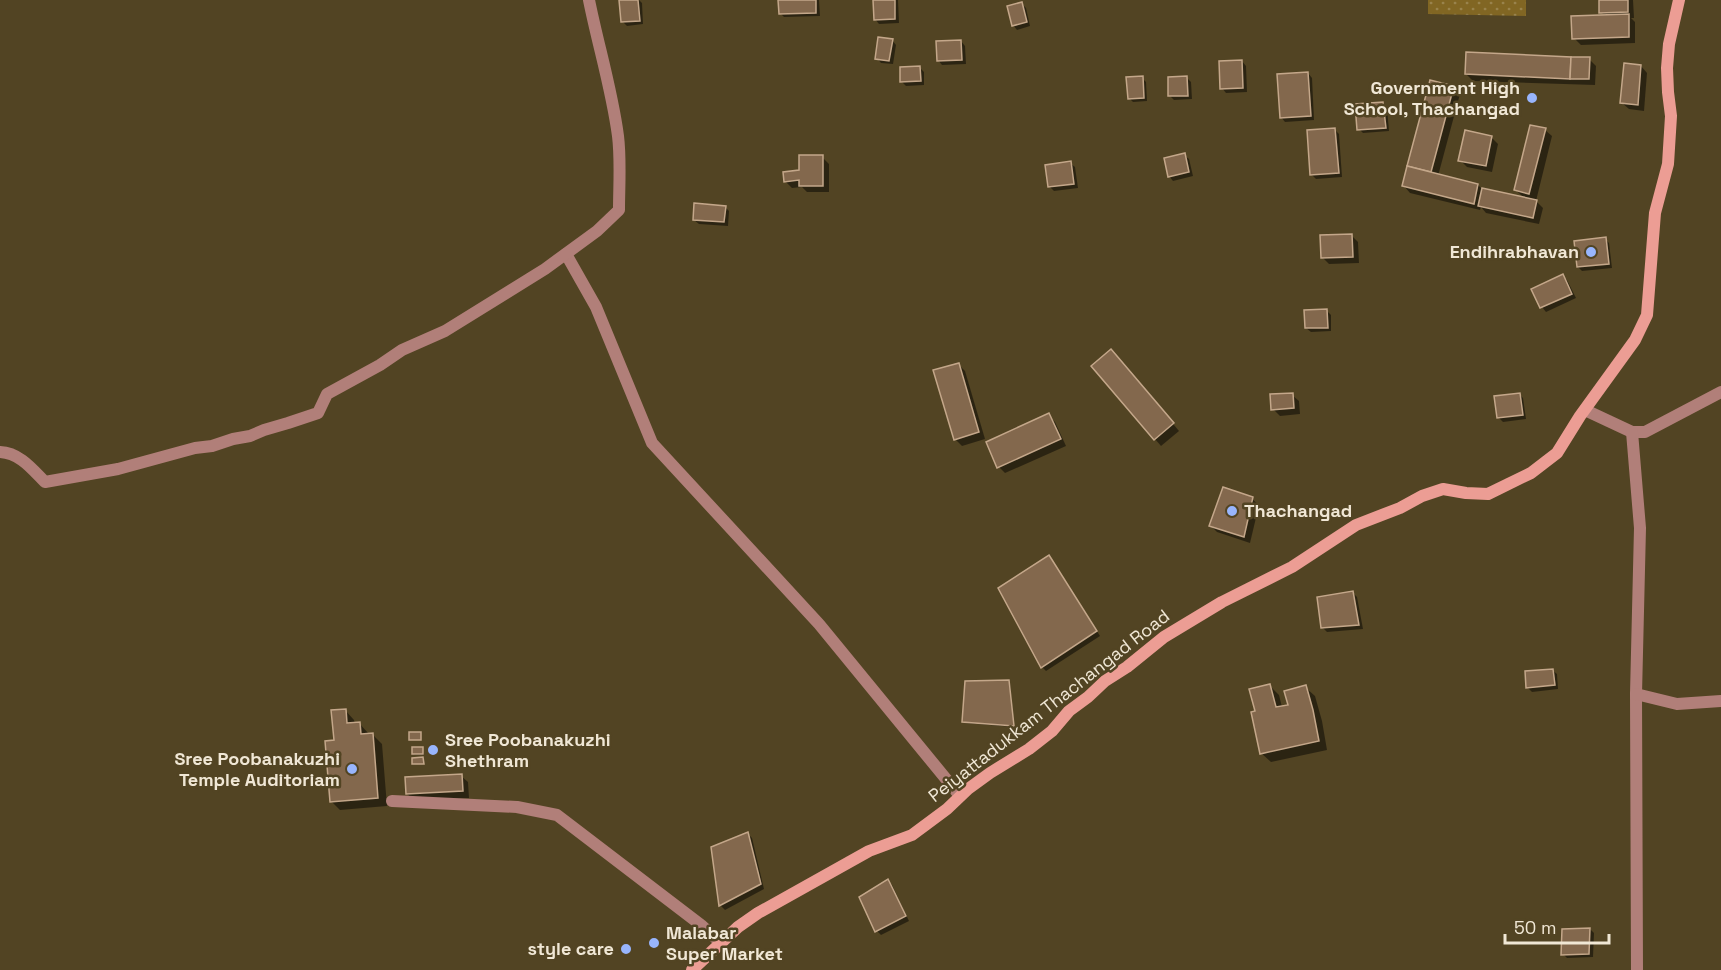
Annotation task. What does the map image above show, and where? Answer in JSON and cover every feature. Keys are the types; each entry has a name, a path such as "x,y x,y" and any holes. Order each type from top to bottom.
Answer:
{"main road":[{"name":"Peiyattadukkam Thachangad Road","path":"692,970 738,927 758,913 869,851 912,835 990,772 1029,749 1052,731 1069,711 1164,637 1222,602 1292,567 1356,525 1443,489 1488,494 1531,473 1557,453 1635,340 1647,315 1655,213 1668,164 1671,116 1668,60 1678,0"}],"street":[{"path":"0,452 9,452 22,460 45,482 118,469 195,448 212,446 318,413 327,394 402,350 453,326 545,269 597,231 619,210 618,137 605,64 589,0"},
{"path":"566,254 596,307 652,443 819,624 960,796"},
{"path":"1585,410 1632,432 1645,432 1721,392"},
{"path":"1632,432 1640,528 1636,694 1637,970"},
{"path":"1636,694 1677,704 1721,701"},
{"path":"392,801 517,807 557,815 701,925 721,943"}],"shaded area":[{"path":"1428,0 1526,0 1526,16 1428,14"}],"building":[{"path":"619,0 638,0 640,21 621,22"},
{"path":"778,0 816,0 816,13 779,14"},
{"path":"873,0 895,0 895,19 874,20"},
{"path":"1599,0 1628,0 1628,12 1599,13"},
{"path":"1022,2 1027,22 1012,26 1007,6"},
{"path":"1629,14 1629,37 1572,39 1571,16"},
{"path":"878,37 893,39 889,61 875,59"},
{"path":"961,40 962,60 937,61 936,41"},
{"path":"1466,52 1571,57 1570,79 1465,74"},
{"path":"1571,57 1590,57 1589,79 1570,79"},
{"path":"1242,60 1243,88 1220,89 1219,61"},
{"path":"1624,63 1641,65 1638,105 1620,103"},
{"path":"920,66 921,81 900,82 900,67"},
{"path":"1308,72 1311,116 1280,118 1277,74"},
{"path":"1143,76 1144,98 1128,99 1126,77"},
{"path":"1187,76 1188,96 1168,96 1168,77"},
{"path":"1430,80 1454,86 1431,172 1407,166"},
{"path":"1383,102 1386,128 1357,130 1355,104"},
{"path":"1530,125 1546,128 1529,194 1514,190"},
{"path":"1335,128 1339,173 1310,175 1307,130"},
{"path":"1465,130 1492,136 1486,166 1458,161"},
{"path":"1185,153 1189,172 1168,177 1164,158"},
{"path":"799,155 823,155 823,186 799,186 799,180 784,182 783,172 799,170"},
{"path":"1071,161 1074,184 1048,187 1045,165"},
{"path":"1407,166 1478,184 1474,204 1402,186"},
{"path":"1482,188 1537,200 1533,218 1478,206"},
{"path":"694,203 726,206 724,222 693,220"},
{"path":"1352,234 1353,257 1321,258 1320,235"},
{"name":"Endihrabhavan","path":"1606,237 1609,264 1577,267 1574,241"},
{"path":"1563,274 1572,294 1540,308 1531,289"},
{"path":"1327,309 1328,328 1305,328 1304,310"},
{"path":"1111,349 1174,423 1154,440 1091,366"},
{"path":"959,363 979,432 954,440 933,370"},
{"path":"1293,393 1294,408 1271,410 1270,394"},
{"path":"1520,393 1523,415 1497,418 1494,396"},
{"path":"1049,413 1061,439 997,468 986,442"},
{"name":"Thachangad","path":"1223,487 1253,497 1244,537 1209,526"},
{"path":"1049,555 1097,631 1041,668 998,588"},
{"path":"1353,591 1359,625 1321,628 1317,597"},
{"path":"1553,669 1555,685 1526,688 1525,671"},
{"path":"1009,680 1014,726 962,722 965,681"},
{"path":"1270,684 1276,707 1288,705 1284,691 1306,685 1319,741 1260,754 1251,712 1255,711 1249,689"},
{"name":"Sree Poobanakuzhi Temple Auditoriam","path":"346,709 347,723 360,722 361,734 373,733 378,798 330,802 325,741 334,740 331,710"},
{"path":"409,732 421,732 421,740 409,740"},
{"path":"412,747 423,747 423,754 412,754"},
{"path":"423,757 424,764 412,764 412,758"},
{"path":"462,774 463,791 406,794 405,777"},
{"path":"748,832 761,884 719,906 711,847"},
{"path":"888,879 906,916 875,932 859,897"},
{"path":"1590,928 1589,954 1561,955 1562,929"}],"place":[{"name":"Government High School, Thachangad","path":"1532,98"},
{"name":"Endihrabhavan","path":"1591,252"},
{"name":"Thachangad","path":"1232,511"},
{"name":"Sree Poobanakuzhi Shethram","path":"433,750"},
{"name":"Sree Poobanakuzhi Temple Auditoriam","path":"352,769"},
{"name":"Malabar Super Market","path":"654,943"},
{"name":"style care","path":"626,949"}]}
